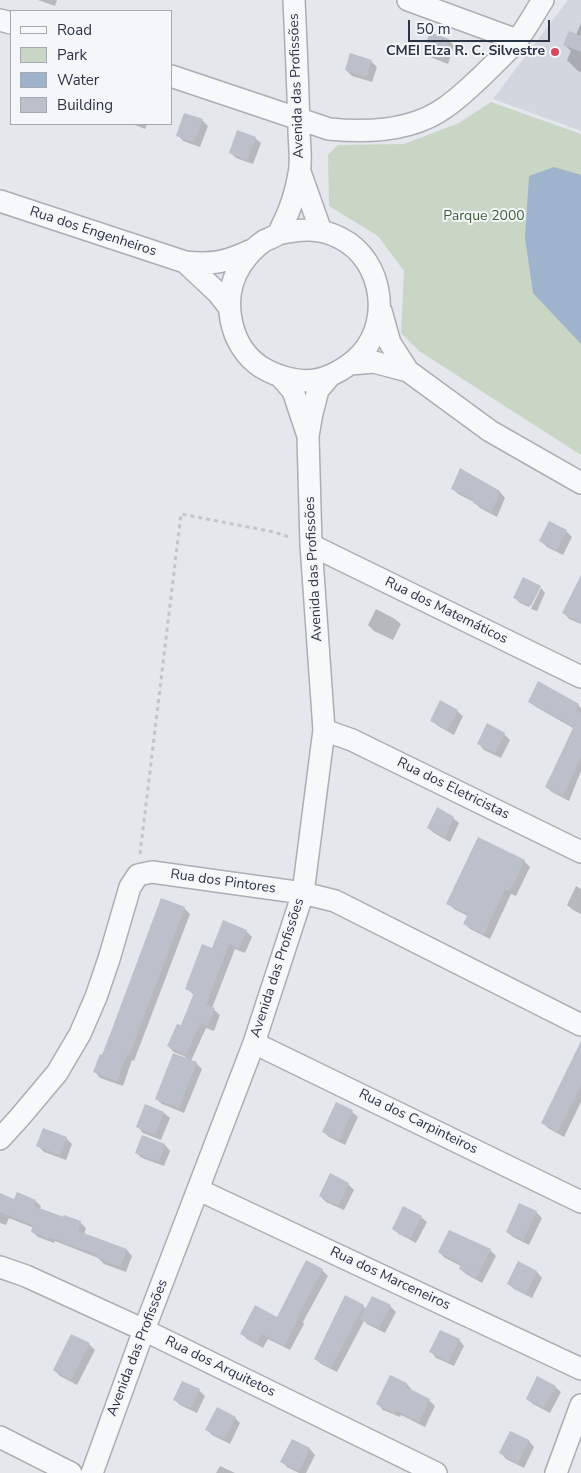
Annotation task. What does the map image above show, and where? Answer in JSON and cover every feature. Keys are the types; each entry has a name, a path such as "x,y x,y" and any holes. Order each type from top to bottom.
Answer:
{"street":[{"name":"Avenida das Profissões","path":"294,0 300,172"},
{"path":"408,0 517,40"},
{"path":"172,76 329,129 352,131 399,126 422,119 445,108 469,88 517,40 543,0"},
{"path":"300,172 321,231"},
{"path":"278,234 291,208 300,172"},
{"name":"Rua dos Engenheiros","path":"0,201 185,262 207,264 230,260 253,250"},
{"path":"329,377 313,380 296,380 280,376 260,366 243,350 233,329 229,307 232,286 240,266 253,250 278,234 299,229 321,231 341,238 358,251 371,268 376,281 380,309 390,343 408,372"},
{"name":"Rua dos Engenheiros","path":"185,262 218,293 229,307"},
{"path":"308,436 318,390 329,377 362,354 375,333 380,309"},
{"path":"350,364 374,362 408,372 490,431 581,483"},
{"path":"280,376 293,391 308,436"},
{"name":"Avenida das Profissões","path":"92,1473 144,1330 254,1043 303,893 324,730 311,545 308,436"},
{"name":"Rua dos Matemáticos","path":"311,545 581,677"},
{"name":"Rua dos Eletricistas","path":"324,730 352,740 581,852"},
{"name":"Rua dos Pintores","path":"138,875 152,872 303,893 335,901 581,1025"},
{"path":"0,1139 57,1073 80,1034 96,997 109,959 130,887 138,875"},
{"name":"Rua dos Carpinteiros","path":"254,1043 581,1202"},
{"name":"Rua dos Marceneiros","path":"199,1190 581,1369"},
{"name":"Rua dos Arquitetos","path":"0,1267 26,1276 144,1330 436,1473"},
{"path":"556,1473 581,1405"},
{"path":"0,1437 70,1473"}],"path":[{"path":"138,875 181,514 274,532 311,545"}],"shaded area":[{"name":"CMEI Elza R. C. Silvestre","path":"568,0 581,0 581,131 493,99"}],"green space":[{"name":"Parque 2000","path":"491,102 581,134 581,455 419,351 401,333 404,271 378,236 329,206 328,155 338,145 404,144 459,123"}],"water":[{"path":"554,167 581,175 581,344 533,293 525,238 529,176"}],"building":[{"path":"569,31 581,36 581,52 563,45"},
{"path":"430,32 449,39 442,59 423,52"},
{"path":"350,53 372,60 366,77 345,70"},
{"path":"184,113 203,119 194,142 176,136"},
{"path":"237,130 256,137 247,160 229,153"},
{"path":"460,468 500,491 491,512 473,503 474,500 451,489"},
{"path":"549,521 567,530 557,550 539,541"},
{"path":"581,575 581,623 562,613"},
{"path":"523,577 541,586 531,606 513,598"},
{"path":"538,681 579,704 576,711 581,713 581,757 563,796 545,787 574,727 528,702"},
{"path":"440,700 458,710 448,730 430,721"},
{"path":"487,723 505,733 495,753 477,744"},
{"path":"437,807 454,817 445,837 427,828"},
{"path":"478,837 525,860 510,891 505,889 484,934 463,924 468,914 446,904"},
{"path":"161,898 185,907 129,1056 127,1055 117,1081 93,1072 100,1054 102,1055"},
{"path":"223,920 247,930 239,948 229,944 206,1005 215,1008 208,1026 200,1023 186,1055 167,1046 177,1024 181,1025 194,993 185,989 202,944 212,948"},
{"path":"581,1041 581,1086 558,1132 541,1123"},
{"path":"173,1053 197,1062 179,1108 155,1099"},
{"path":"336,1102 353,1110 339,1140 322,1132"},
{"path":"145,1104 164,1112 155,1135 136,1127"},
{"path":"43,1128 67,1137 60,1155 36,1146"},
{"path":"142,1135 165,1144 159,1162 135,1153"},
{"path":"330,1173 349,1183 338,1206 319,1196"},
{"path":"17,1192 36,1200 34,1206 63,1217 64,1215 81,1221 78,1231 127,1249 120,1267 97,1258 98,1255 31,1232 33,1225 0,1212 0,1193 14,1199"},
{"path":"519,1203 537,1211 523,1240 506,1232"},
{"path":"403,1206 422,1216 410,1239 392,1229"},
{"path":"449,1230 491,1249 476,1278 459,1269 461,1264 438,1252"},
{"path":"306,1260 323,1269 284,1346 262,1334 257,1343 240,1334 255,1305 277,1317"},
{"path":"518,1261 537,1271 526,1294 507,1284"},
{"path":"345,1295 364,1305 331,1368 314,1359"},
{"path":"372,1296 391,1305 379,1328 360,1319"},
{"path":"440,1330 460,1339 448,1362 429,1352"},
{"path":"71,1334 90,1343 71,1380 53,1370"},
{"path":"390,1375 407,1383 406,1387 430,1399 419,1422 395,1410 394,1413 376,1404"},
{"path":"537,1376 556,1386 544,1408 526,1399"},
{"path":"182,1381 200,1389 191,1408 173,1400"},
{"path":"217,1407 236,1417 224,1439 205,1430"},
{"path":"510,1431 529,1440 518,1463 499,1453"},
{"path":"292,1439 310,1448 299,1471 280,1462"}],"place":[{"name":"CMEI Elza R. C. Silvestre","path":"555,52"}]}
